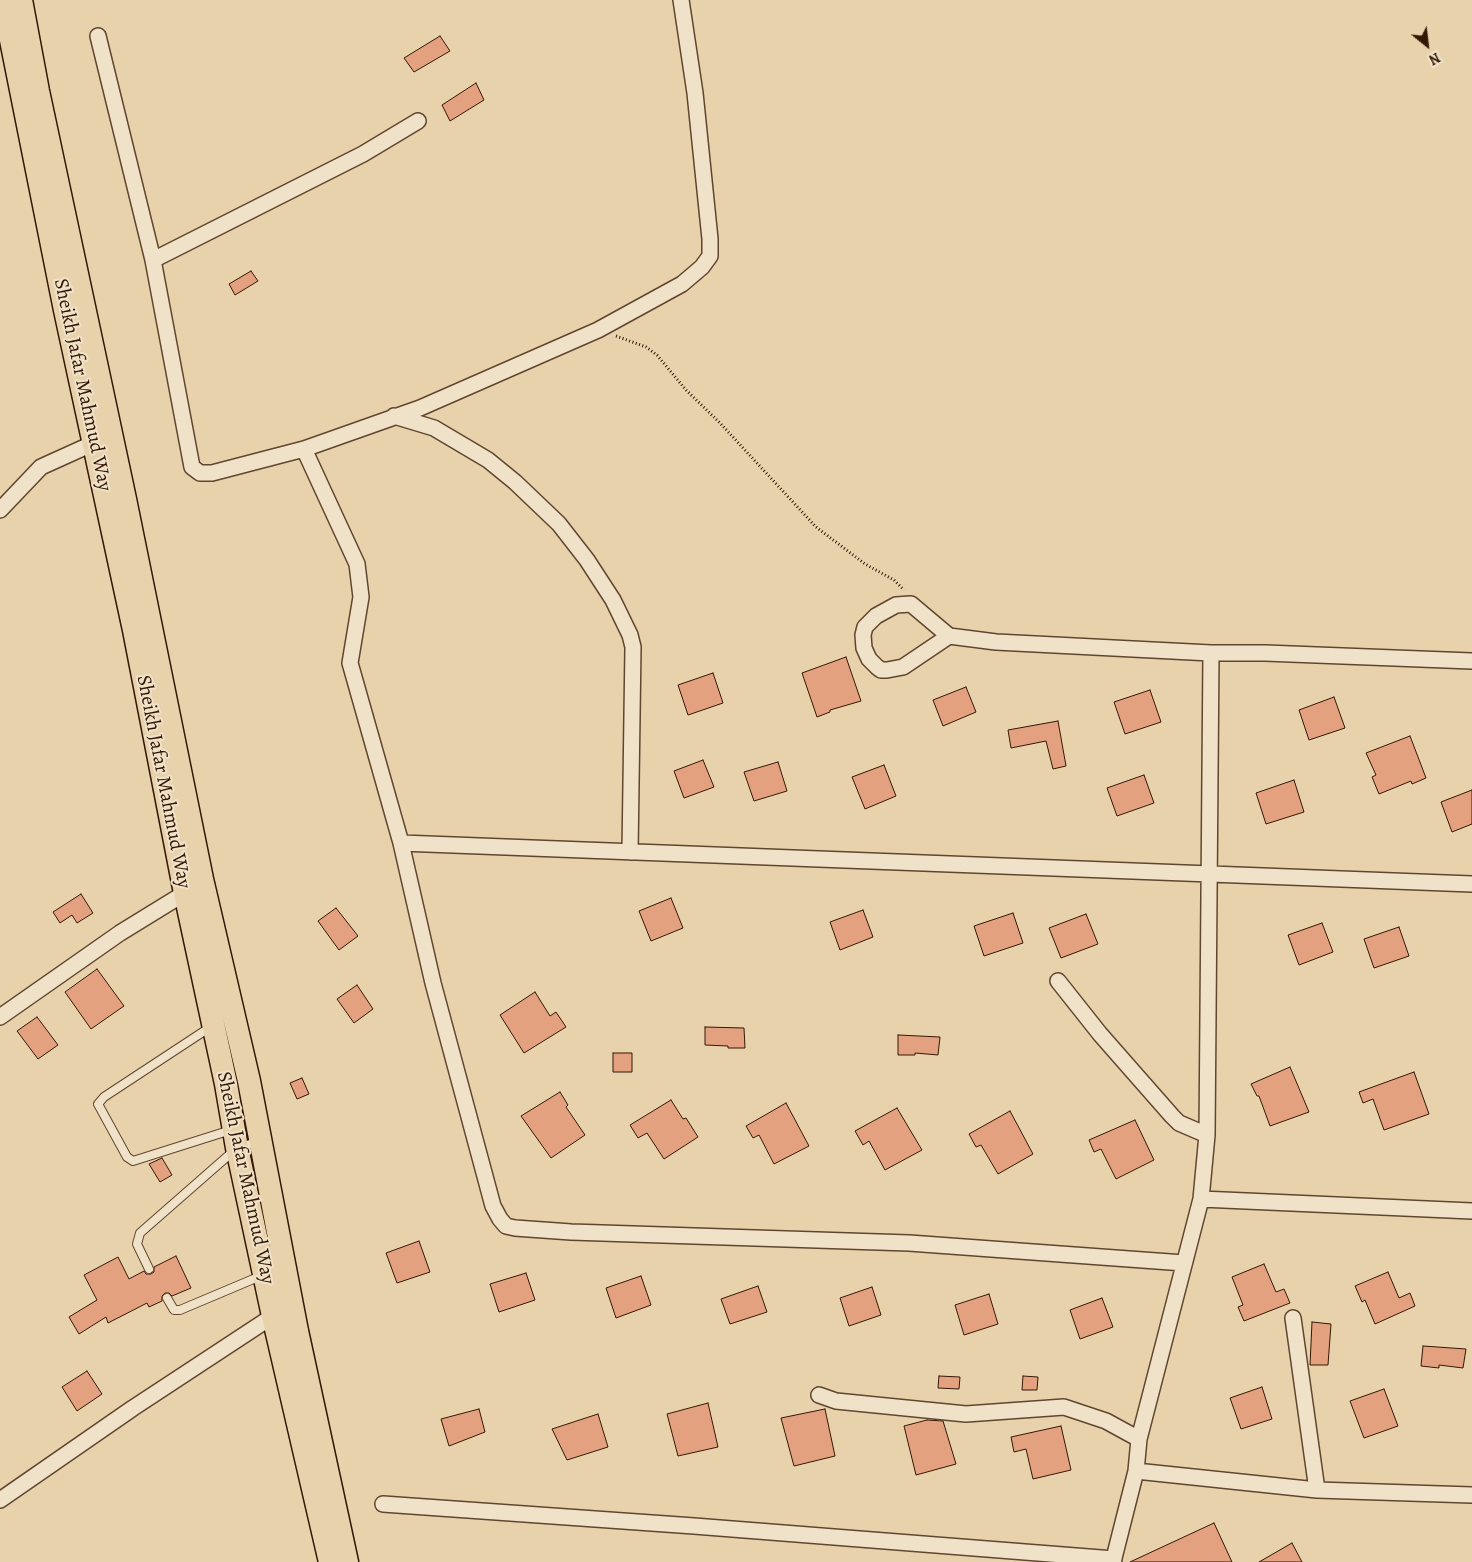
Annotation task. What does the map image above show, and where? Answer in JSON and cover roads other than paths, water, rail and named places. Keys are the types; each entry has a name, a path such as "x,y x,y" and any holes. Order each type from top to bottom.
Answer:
{"main road":[{"name":"Sheikh Jafar Mahmud Way","path":"3,0 134,630 185,894 214,1025 273,1316 330,1562"},
{"name":"Sheikh Jafar Mahmud Way","path":"21,0 38,91 125,499 202,879 262,1140 297,1331 346,1562"}],"street":[{"path":"98,36 153,260 192,467 200,473 212,473 304,449 420,408 598,330 682,284 702,268 710,256 710,239 695,94 681,0"},
{"path":"153,260 362,154 418,120"},
{"path":"394,416 434,428 488,460 515,482 560,524 588,560 613,600 630,635 633,647 630,852"},
{"path":"0,510 41,467 94,443"},
{"path":"304,449 357,564 362,597 350,663 401,843 433,983 493,1206 506,1226 571,1232 909,1243 1184,1263"},
{"path":"949,636 903,667 881,670 869,659 864,648 863,635 865,627 876,616 896,606 911,604 949,636 996,642 1212,653 1274,653 1472,660"},
{"path":"382,1504 664,1524 1114,1560 1136,1471 1139,1439 1201,1199 1207,1136 1208,872 1212,653"},
{"path":"401,843 1208,872 1472,884"},
{"path":"0,1017 120,933 185,894"},
{"path":"1058,981 1100,1034 1172,1116 1179,1123 1207,1136"},
{"path":"1201,1199 1472,1211"},
{"path":"0,1500 133,1408 273,1316"},
{"path":"1293,1318 1318,1490"},
{"path":"819,1394 836,1401 966,1414 1064,1406 1106,1421 1139,1439"},
{"path":"1136,1471 1318,1490 1472,1495"}],"lane":[{"path":"214,1025 104,1098 98,1104 127,1157 133,1161 236,1138 262,1140"},
{"path":"150,1269 137,1244 140,1233 236,1138"},
{"path":"167,1298 174,1310 180,1310 265,1275"}]}
